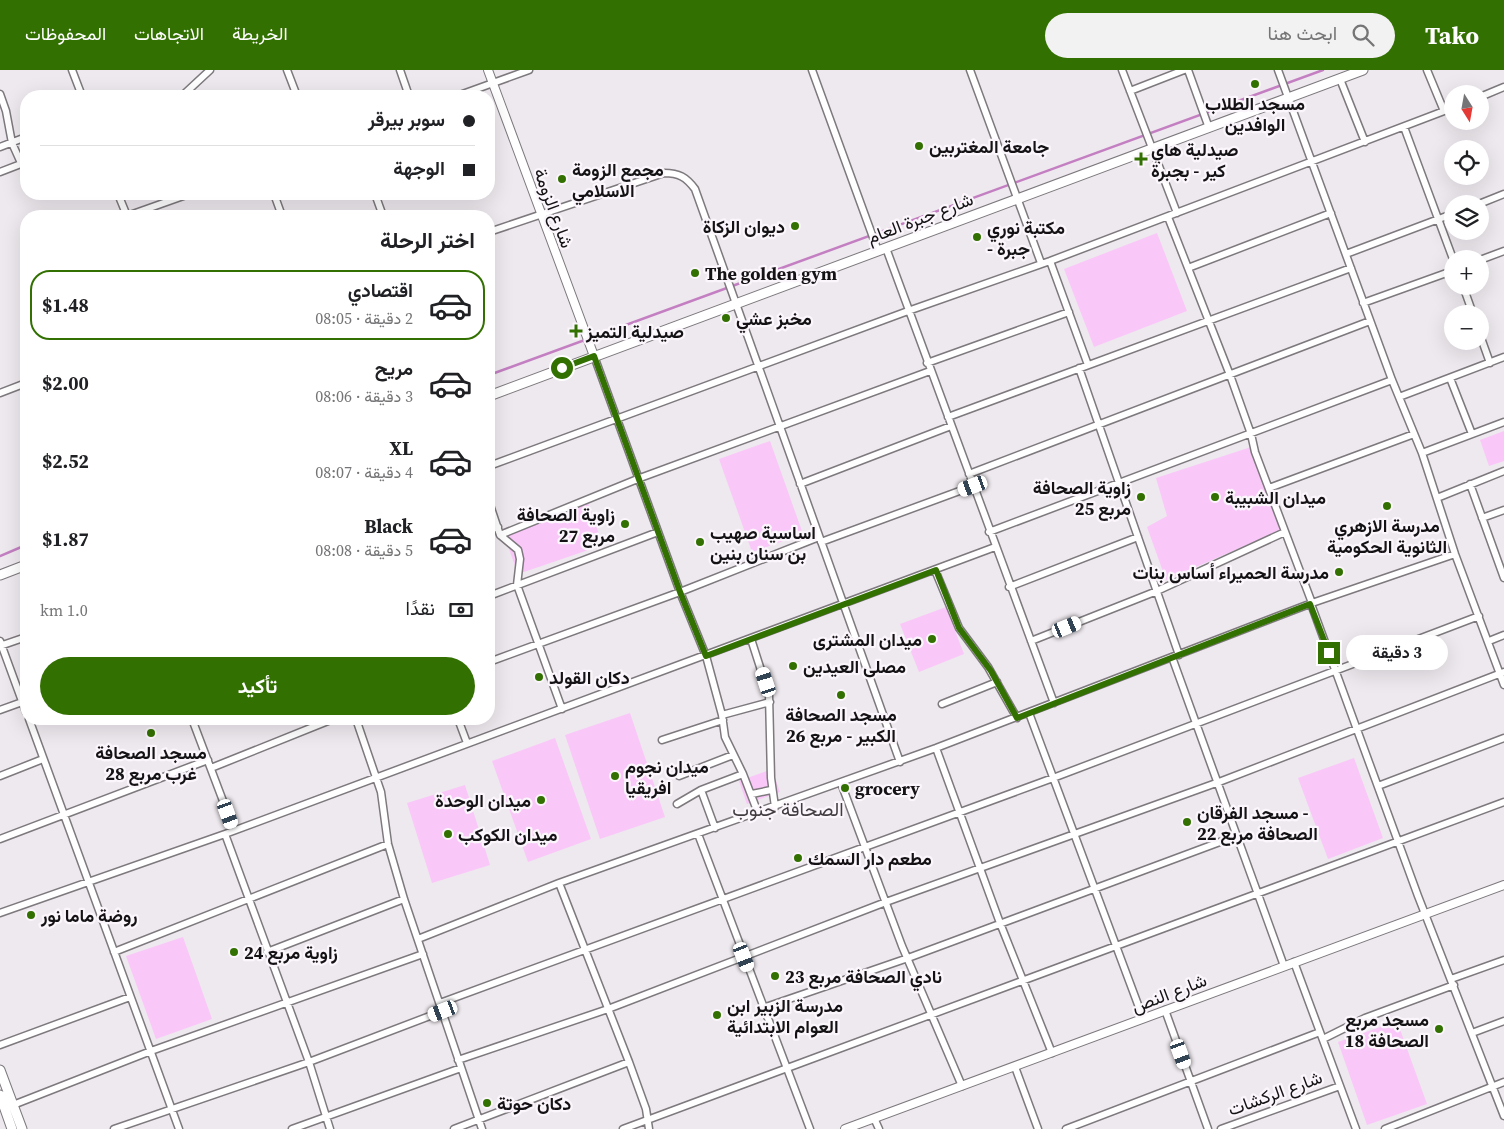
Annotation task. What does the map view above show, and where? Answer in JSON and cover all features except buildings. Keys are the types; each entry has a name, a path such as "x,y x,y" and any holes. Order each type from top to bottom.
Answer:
{"main road":[{"name":"شارع جبرة العام","path":"495,394 1363,70"},
{"path":"0,575 20,567"},
{"path":"0,1070 22,1129"},
{"path":"0,1096 12,1129"}],"street":[{"path":"72,70 80,90"},
{"path":"188,90 210,70"},
{"path":"287,70 295,90"},
{"path":"400,70 407,90"},
{"name":"شارع الزومة","path":"488,70 540,215 594,356"},
{"path":"474,90 529,70"},
{"path":"812,70 882,250 908,311 952,426 1009,586 1054,702"},
{"path":"970,70 1041,264"},
{"path":"1122,70 1177,213"},
{"path":"1130,91 1184,70"},
{"path":"1188,70 1209,128"},
{"path":"1278,70 1313,160 1370,322 1422,453 1455,554 1502,673 1504,685"},
{"path":"495,464 908,311 1050,261 1444,111 1427,70"},
{"path":"1340,79 1365,142"},
{"path":"1489,93 1504,87"},
{"path":"0,94 6,111 12,143 20,157"},
{"path":"1404,127 1450,250"},
{"path":"0,147 20,140"},
{"path":"0,172 20,163"},
{"path":"495,230 664,173 676,173 688,179 695,189 900,762"},
{"path":"1489,200 1504,194"},
{"path":"144,210 172,200"},
{"path":"1188,268 1331,213"},
{"path":"1168,217 1230,375 1251,434 1255,452 1418,896 1427,914 1504,1116"},
{"path":"1346,254 1444,217"},
{"path":"1489,257 1504,251"},
{"path":"1050,261 1088,365"},
{"path":"948,417 1208,319 1351,268"},
{"path":"1364,303 1444,273"},
{"path":"927,363 1069,312"},
{"path":"969,474 1370,322"},
{"path":"1485,350 1490,363"},
{"path":"594,356 680,592 706,656 722,718 723,729 752,794 758,813"},
{"path":"1399,397 1504,357"},
{"path":"1078,368 1180,655"},
{"path":"500,535 640,478 930,371"},
{"path":"1450,378 1472,434"},
{"path":"989,532 1392,380"},
{"path":"0,393 20,385"},
{"path":"1422,453 1504,422"},
{"path":"800,484 952,426"},
{"path":"1269,488 1414,434"},
{"path":"1437,498 1504,471"},
{"path":"1470,484 1504,578"},
{"path":"495,660 820,539 973,486"},
{"path":"1482,518 1504,510"},
{"path":"495,519 500,535 518,550 520,559 517,585 562,709"},
{"path":"495,594 658,532"},
{"path":"1031,641 1157,591 1285,532"},
{"path":"1009,586 1138,537"},
{"path":"0,913 88,880 225,834 995,548"},
{"path":"418,939 559,884 900,762 1311,604 1455,554"},
{"path":"936,570 959,628 997,682 1017,718"},
{"path":"440,1003 1053,778 1479,616"},
{"path":"1489,641 1504,635"},
{"path":"20,638 1,644 20,692"},
{"path":"752,639 766,682 770,702 771,790 775,807"},
{"path":"1172,658 1284,966"},
{"path":"458,1060 608,1009 886,902 1218,782 1502,673"},
{"path":"942,704 997,682"},
{"path":"662,740 770,702"},
{"path":"0,710 20,703"},
{"path":"1029,713 1143,1018"},
{"path":"31,725 179,1129"},
{"path":"194,725 234,830"},
{"path":"211,768 318,725"},
{"path":"358,725 377,777 384,806 388,844 404,899 482,1129"},
{"path":"460,725 467,744"},
{"path":"1378,786 1504,738"},
{"path":"936,748 1000,923 1052,1053"},
{"path":"680,776 733,755"},
{"path":"0,776 43,759"},
{"path":"0,839 208,760"},
{"path":"677,804 701,790 743,774"},
{"path":"841,783 908,958 962,1086"},
{"path":"701,790 715,828"},
{"path":"752,794 771,790"},
{"path":"623,1129 1258,895 1399,840 1504,802"},
{"path":"225,834 309,1062 330,1129"},
{"path":"698,834 785,1068 810,1129"},
{"path":"764,1008 908,958 1236,836"},
{"path":"114,952 249,901 388,844"},
{"path":"559,884 583,949 630,1062 646,1109 649,1129"},
{"name":"شارع النص","path":"846,1129 1504,885"},
{"path":"267,952 404,899"},
{"path":"13,1105 150,1051 287,1004 423,954"},
{"path":"1066,1129 1321,1036 1504,960"},
{"path":"1294,962 1356,1129"},
{"path":"0,1044 130,997"},
{"path":"1166,1010 1208,1129"},
{"path":"114,1129 309,1062 443,1011"},
{"path":"1472,1033 1504,1021"},
{"path":"454,1129 630,1062"},
{"path":"1014,1067 1038,1129"},
{"path":"292,1129 461,1068"},
{"path":"1385,1129 1504,1082"},
{"name":"شارع الركشات","path":"1221,1129 1340,1086"},
{"path":"874,1118 879,1129"}],"shaded area":[{"path":"1157,233 1187,311 1094,347 1064,269"},
{"path":"1504,431 1504,461 1489,466 1480,440"},
{"path":"770,441 803,534 752,552 719,459"},
{"name":"ميدان الشبيبة","path":"1251,447 1281,530 1166,580 1147,527 1167,516 1156,478"},
{"path":"588,503 603,545 518,574 504,535"},
{"name":"ميدان المشترى","path":"946,607 964,654 919,672 900,624"},
{"name":"ميدان نجوم افريقيا","path":"630,713 665,817 600,839 565,735"},
{"name":"ميدان الوحدة","path":"555,738 591,839 528,862 492,761"},
{"path":"1354,758 1383,838 1328,859 1298,778"},
{"path":"772,769 780,792 747,804 739,781"},
{"name":"ميدان الكوكب","path":"465,785 490,865 432,883 407,803"},
{"path":"183,937 212,1019 156,1039 126,956"},
{"path":"1397,1021 1427,1104 1367,1125 1338,1042"}],"waterway":[{"path":"495,373 1323,70"},
{"path":"0,556 20,548"}],"place":[{"name":"مسجد الطلاب الوافدين","path":"1255,84"},
{"name":"جامعة المغتربين","path":"919,146"},
{"name":"صيدلية هاي كير - بجبرة","path":"1141,159"},
{"name":"مجمع الزومة الاسلامي","path":"562,179"},
{"name":"ديوان الزكاة","path":"795,226"},
{"name":"مكتبة نوري - جبرة","path":"977,237"},
{"name":"The golden gym","path":"695,273"},
{"name":"مخبز عشي","path":"726,318"},
{"name":"صيدلية التميز","path":"576,331"},
{"name":"زاوية الصحافة مربع 25","path":"1141,497"},
{"name":"ميدان الشبيبة","path":"1215,497"},
{"name":"مدرسة الازهري الثانوية الحكومية","path":"1387,506"},
{"name":"زاوية الصحافة مربع 27","path":"625,524"},
{"name":"اساسية صهيب بن سنان بنين","path":"700,542"},
{"name":"مدرسة الحميراء أساس بنات","path":"1339,572"},
{"name":"ميدان المشترى","path":"932,639"},
{"name":"مصلى العيدين","path":"793,666"},
{"name":"دكان القولد","path":"539,677"},
{"name":"مسجد الصحافة الكبير - مربع 26","path":"841,695"},
{"name":"مسجد الصحافة غرب مربع 28","path":"151,733"},
{"name":"ميدان نجوم افريقيا","path":"615,776"},
{"name":"grocery","path":"845,788"},
{"name":"ميدان الوحدة","path":"541,800"},
{"name":"مسجد الفرقان - الصحافة مربع 22","path":"1187,822"},
{"name":"ميدان الكوكب","path":"448,834"},
{"name":"مطعم دار السمك","path":"798,858"},
{"name":"روضة ماما نور","path":"31,915"},
{"name":"زاوية مربع 24","path":"234,952"},
{"name":"نادي الصحافة مربع 23","path":"775,976"},
{"name":"مدرسة الزبير ابن العوام الابتدائية","path":"717,1015"},
{"name":"مسجد مربع 18 الصحافة","path":"1439,1029"},
{"name":"دكان حوتة","path":"487,1103"}],"district":[{"name":"الصحافة جنوب","path":"788,809"}],"route":[{"path":"562,368 594,356 680,592 706,656 936,570 955,622 991,671 1017,718 1310,604 1329,653"}]}
